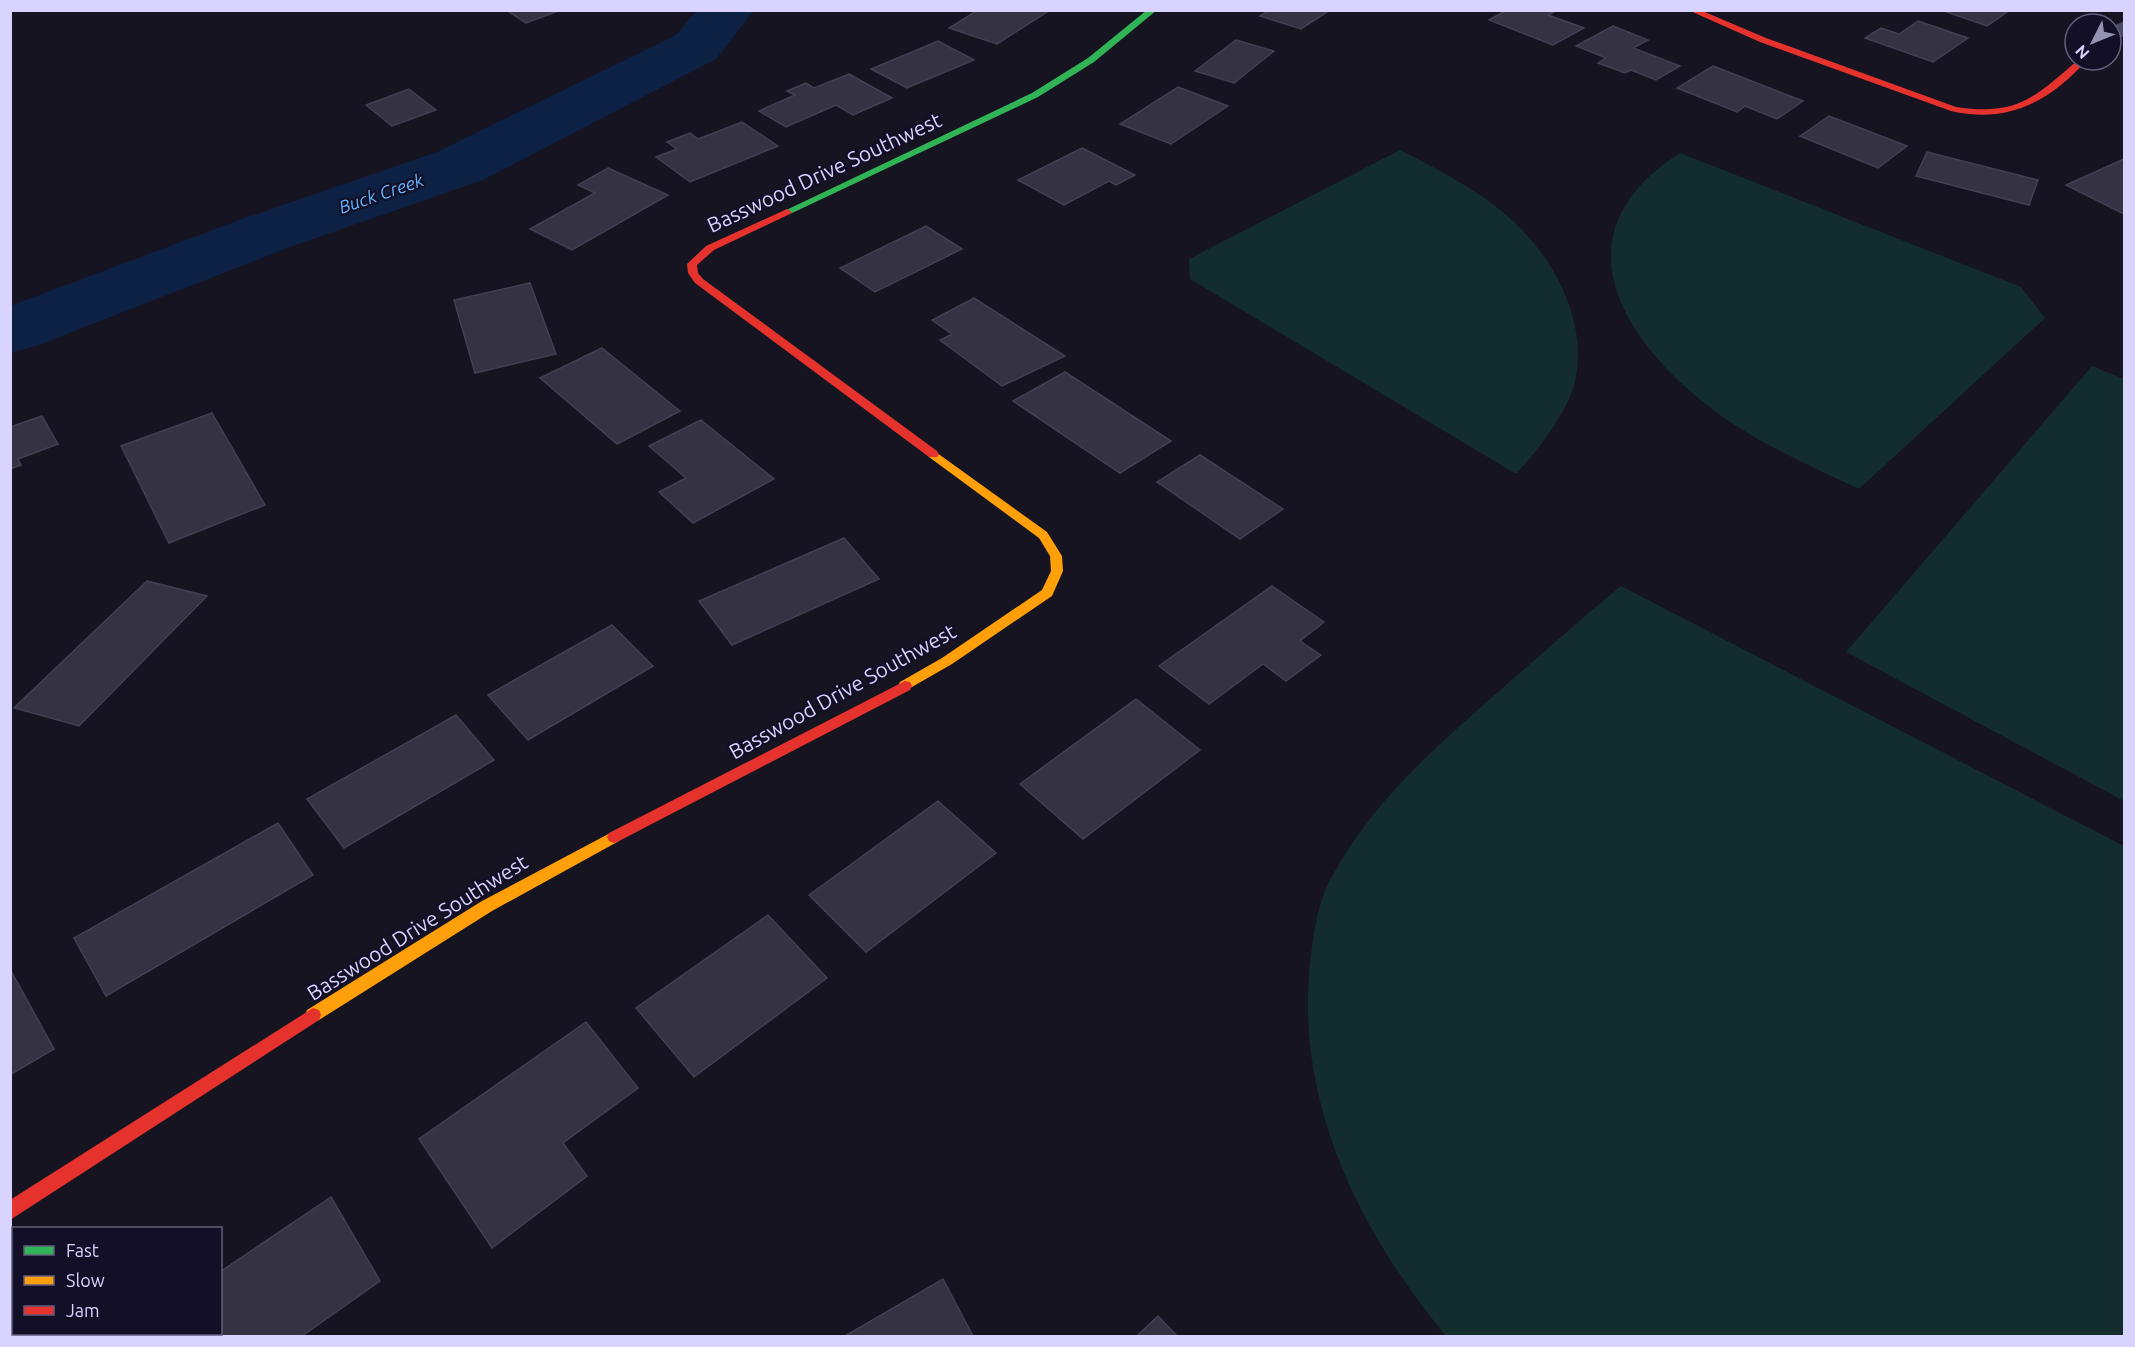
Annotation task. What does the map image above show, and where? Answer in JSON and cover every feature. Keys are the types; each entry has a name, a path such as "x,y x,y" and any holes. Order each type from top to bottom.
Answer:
{"street":[{"name":"Basswood Drive Southwest","path":"10,1211 421,945 548,872 896,691 947,661 1047,593 1055,583 1058,560 1054,548 1043,535 699,281 693,273 692,264 710,248 1035,95 1091,60 1153,10"},
{"path":"1692,10 1763,40 1954,109 1996,116 2024,108 2068,72"}],"green space":[{"path":"1400,150 1460,182 1489,201 1515,223 1544,257 1566,296 1577,338 1578,360 1575,382 1566,406 1551,431 1516,474 1190,279 1189,259"},
{"path":"1680,153 2021,287 2045,318 1859,489 1767,444 1738,427 1701,400 1667,369 1639,335 1619,298 1611,261 1617,224 1639,187"},
{"path":"2092,366 2124,379 2124,801 1846,652"},
{"path":"1621,586 2124,846 2124,1336 1446,1336 1386,1254 1361,1209 1340,1163 1324,1115 1313,1066 1308,1016 1310,964 1314,932 1322,900 1330,880 1347,851 1366,824 1409,774 1482,706"}],"building":[{"path":"506,10 561,10 526,23"},
{"path":"978,10 1050,10 997,44 949,28"},
{"path":"1269,10 1330,10 1301,29 1260,16"},
{"path":"1507,10 1557,10 1548,15 1584,28 1553,45 1489,20"},
{"path":"1941,10 2010,10 1987,26"},
{"path":"1918,21 1968,38 1933,62 1865,38 1881,28 1899,34"},
{"path":"1613,26 1648,40 1633,48 1680,66 1656,80 1631,70 1625,73 1598,63 1606,58 1576,46"},
{"path":"1236,40 1274,51 1234,83 1195,71"},
{"path":"938,41 974,60 907,88 871,69"},
{"path":"1713,66 1803,101 1777,119 1745,106 1737,112 1677,88"},
{"path":"849,74 892,98 853,115 836,105 786,127 759,111 795,95 787,91 806,83 814,88"},
{"path":"1178,87 1228,106 1171,144 1120,124"},
{"path":"409,89 436,110 392,126 366,105"},
{"path":"1829,116 1907,146 1878,168 1800,136"},
{"path":"742,122 778,146 690,182 656,157 677,149 667,142 690,133 698,139"},
{"path":"1082,148 1135,175 1116,185 1109,181 1064,205 1018,180"},
{"path":"1927,152 2038,180 2029,205 1916,176"},
{"path":"2124,159 2124,214 2066,185"},
{"path":"608,168 668,195 572,250 530,229 595,193 578,185"},
{"path":"926,226 962,249 875,292 840,268"},
{"path":"530,283 556,354 475,373 454,300"},
{"path":"974,298 1065,356 1002,386 940,340 952,334 932,320"},
{"path":"602,348 680,411 617,444 540,378"},
{"path":"1065,372 1171,441 1120,473 1013,401"},
{"path":"212,413 265,505 169,543 121,446"},
{"path":"42,416 58,444 18,459 21,465 10,469 10,427"},
{"path":"701,420 774,479 693,523 659,492 686,478 649,446"},
{"path":"1200,455 1283,509 1240,539 1157,482"},
{"path":"844,538 879,579 732,645 699,601"},
{"path":"147,581 207,596 79,726 14,708"},
{"path":"1272,586 1324,622 1300,641 1321,655 1286,681 1263,664 1209,704 1159,666"},
{"path":"612,625 653,666 528,740 488,695"},
{"path":"1136,699 1200,750 1083,839 1020,784"},
{"path":"456,715 494,760 344,848 307,799"},
{"path":"938,801 996,853 866,952 809,895"},
{"path":"278,823 313,875 106,996 74,938"},
{"path":"768,915 827,978 694,1077 636,1008"},
{"path":"10,969 54,1049 10,1075"},
{"path":"586,1022 638,1088 563,1143 587,1176 492,1248 419,1139"},
{"path":"331,1197 380,1281 302,1336 125,1336 222,1335 222,1271"},
{"path":"943,1279 973,1336 845,1336"},
{"path":"1158,1316 1177,1336 1137,1336"}],"waterway":[{"name":"Buck Creek","path":"10,331 266,233 460,166 696,47 727,10"}],"traffic: fast":[{"path":"787,212 1035,95 1091,60 1153,10"}],"traffic: slow":[{"path":"905,686 947,661 1047,593 1057,571 1056,556 1043,535 933,454"},
{"path":"313,1015 487,906 614,837"}],"traffic: jam":[{"path":"1692,10 1763,40 1954,109 1976,113 1995,113 2026,104 2069,72"},
{"path":"787,212 710,248 692,264 693,273 699,281 933,454"},
{"path":"614,837 905,686"},
{"path":"10,1211 313,1015"}]}
